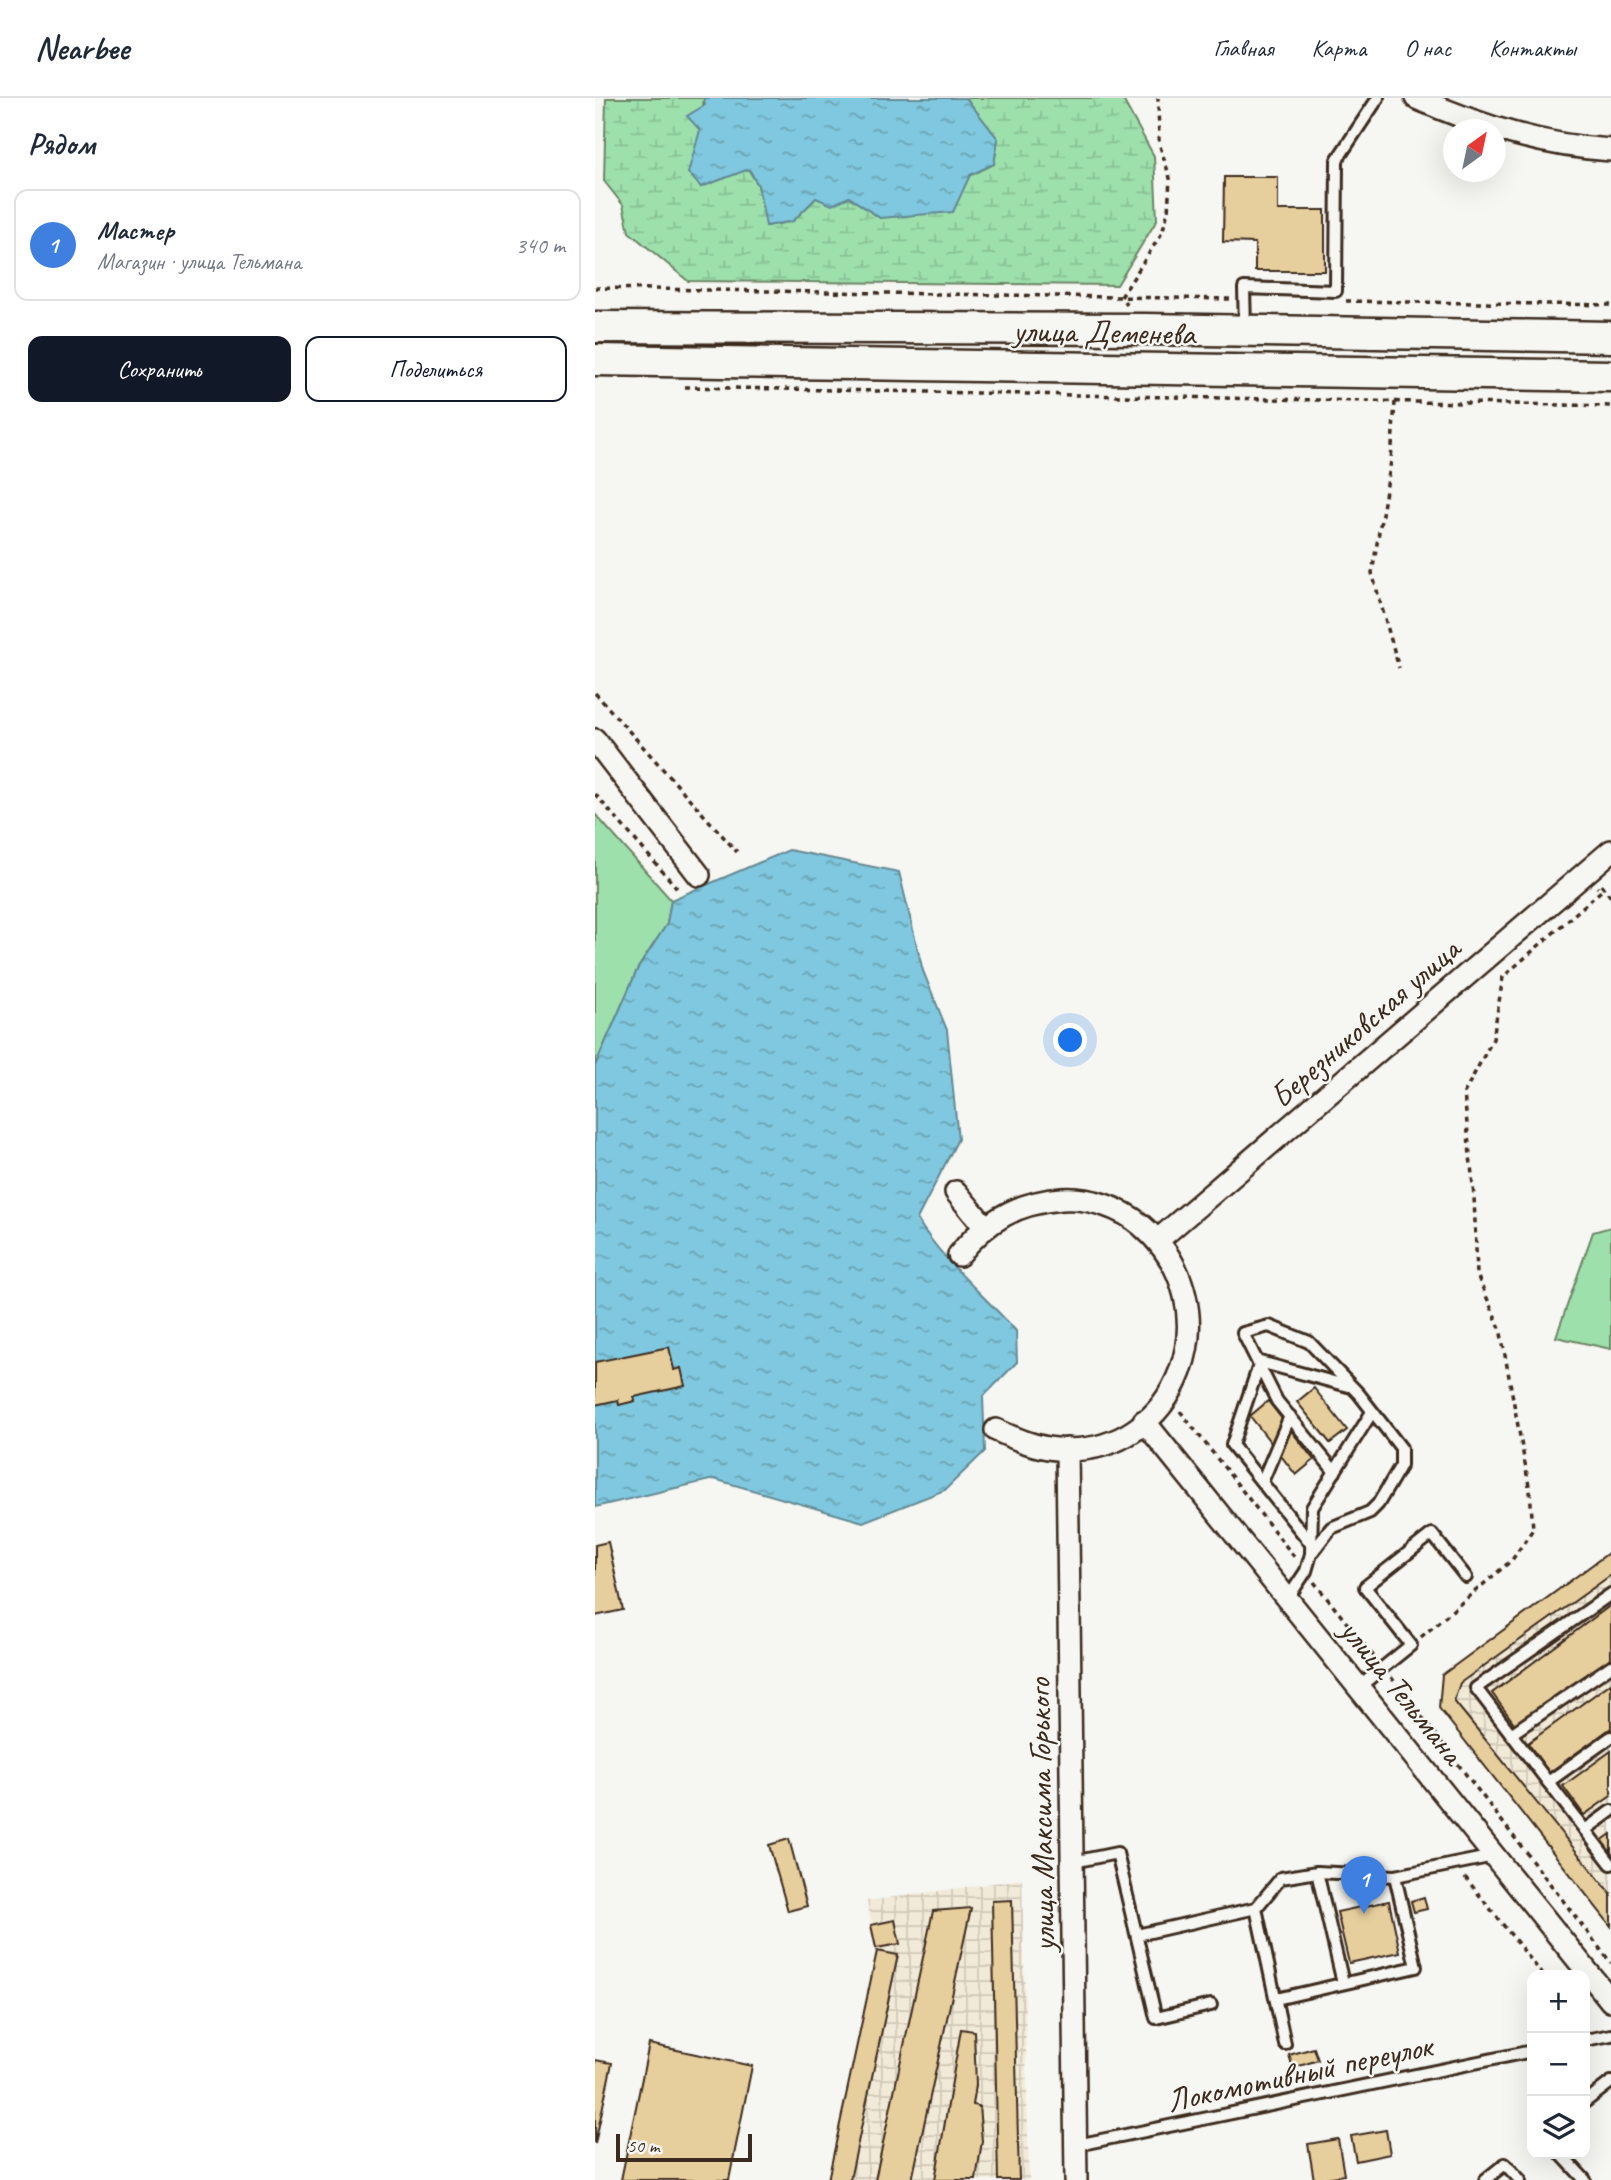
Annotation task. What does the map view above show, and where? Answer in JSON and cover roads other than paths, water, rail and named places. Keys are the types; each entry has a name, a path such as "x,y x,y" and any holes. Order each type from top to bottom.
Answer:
{"main road":[{"name":"улица Деменева","path":"595,327 1145,348 1395,387 1611,376"},
{"name":"улица Деменева","path":"595,360 1145,348 1245,331 1611,337"}],"street":[{"path":"1416,98 1511,135 1546,143 1611,150"},
{"path":"595,740 699,875"},
{"name":"Березниковская улица","path":"1158,1240 1611,851"},
{"path":"956,1192 985,1227"},
{"path":"959,1255 985,1227 1007,1212 1038,1201 1071,1198 1104,1204 1133,1219 1158,1240 1177,1267 1188,1298 1191,1331 1185,1363 1168,1396 1144,1422 1122,1436 1101,1444 1067,1449 1026,1444 996,1430"},
{"name":"улица Тельмана","path":"1144,1422 1609,1996"},
{"name":"улица Максима Горького","path":"1067,1449 1076,2180"}],"lane":[{"path":"1245,331 1244,288 1336,291 1336,160 1378,98"},
{"path":"1312,1550 1331,1528 1370,1512 1401,1465 1401,1448 1373,1412 1308,1342 1269,1326 1243,1333 1260,1362 1277,1401 1335,1472"},
{"path":"1260,1362 1351,1387"},
{"path":"1260,1362 1232,1445 1312,1550"},
{"path":"1288,1598 1306,1572 1312,1550 1312,1508 1373,1412"},
{"path":"1262,1482 1290,1416"},
{"path":"1359,1687 1411,1645 1365,1587 1432,1534 1466,1577"},
{"path":"1611,1594 1476,1688 1611,1864"},
{"path":"1511,1734 1611,1666"},
{"path":"1548,1782 1611,1737"},
{"path":"1585,1830 1611,1811"},
{"path":"1073,1863 1117,1853 1156,2018 1211,2005"},
{"path":"1137,1935 1256,1908 1282,1878 1317,1872 1395,1877 1494,1856"},
{"path":"1317,1872 1343,1983"},
{"path":"1276,1999 1416,1967 1395,1877"},
{"path":"1256,1908 1285,2044"},
{"path":"1590,2039 1611,2035"},
{"name":"Локомотивный переулок","path":"1077,2144 1527,2052"},
{"path":"1590,2098 1611,2082"},
{"path":"1566,2159 1585,2180"},
{"path":"1485,2180 1505,2164 1520,2180"}],"water":[{"path":"704,98 966,98 998,139 994,164 970,175 953,212 880,218 849,197 832,205 816,198 793,221 766,226 758,185 749,169 701,187 688,173 700,130 687,116 705,105"},
{"path":"789,850 899,872 923,971 947,1030 958,1139 917,1219 951,1264 1016,1331 1017,1362 983,1397 985,1451 945,1490 863,1522 714,1479 595,1507 595,1066 638,968 667,924 671,900"}],"place":[{"name":"Мастер","path":"1364,1914"}]}
